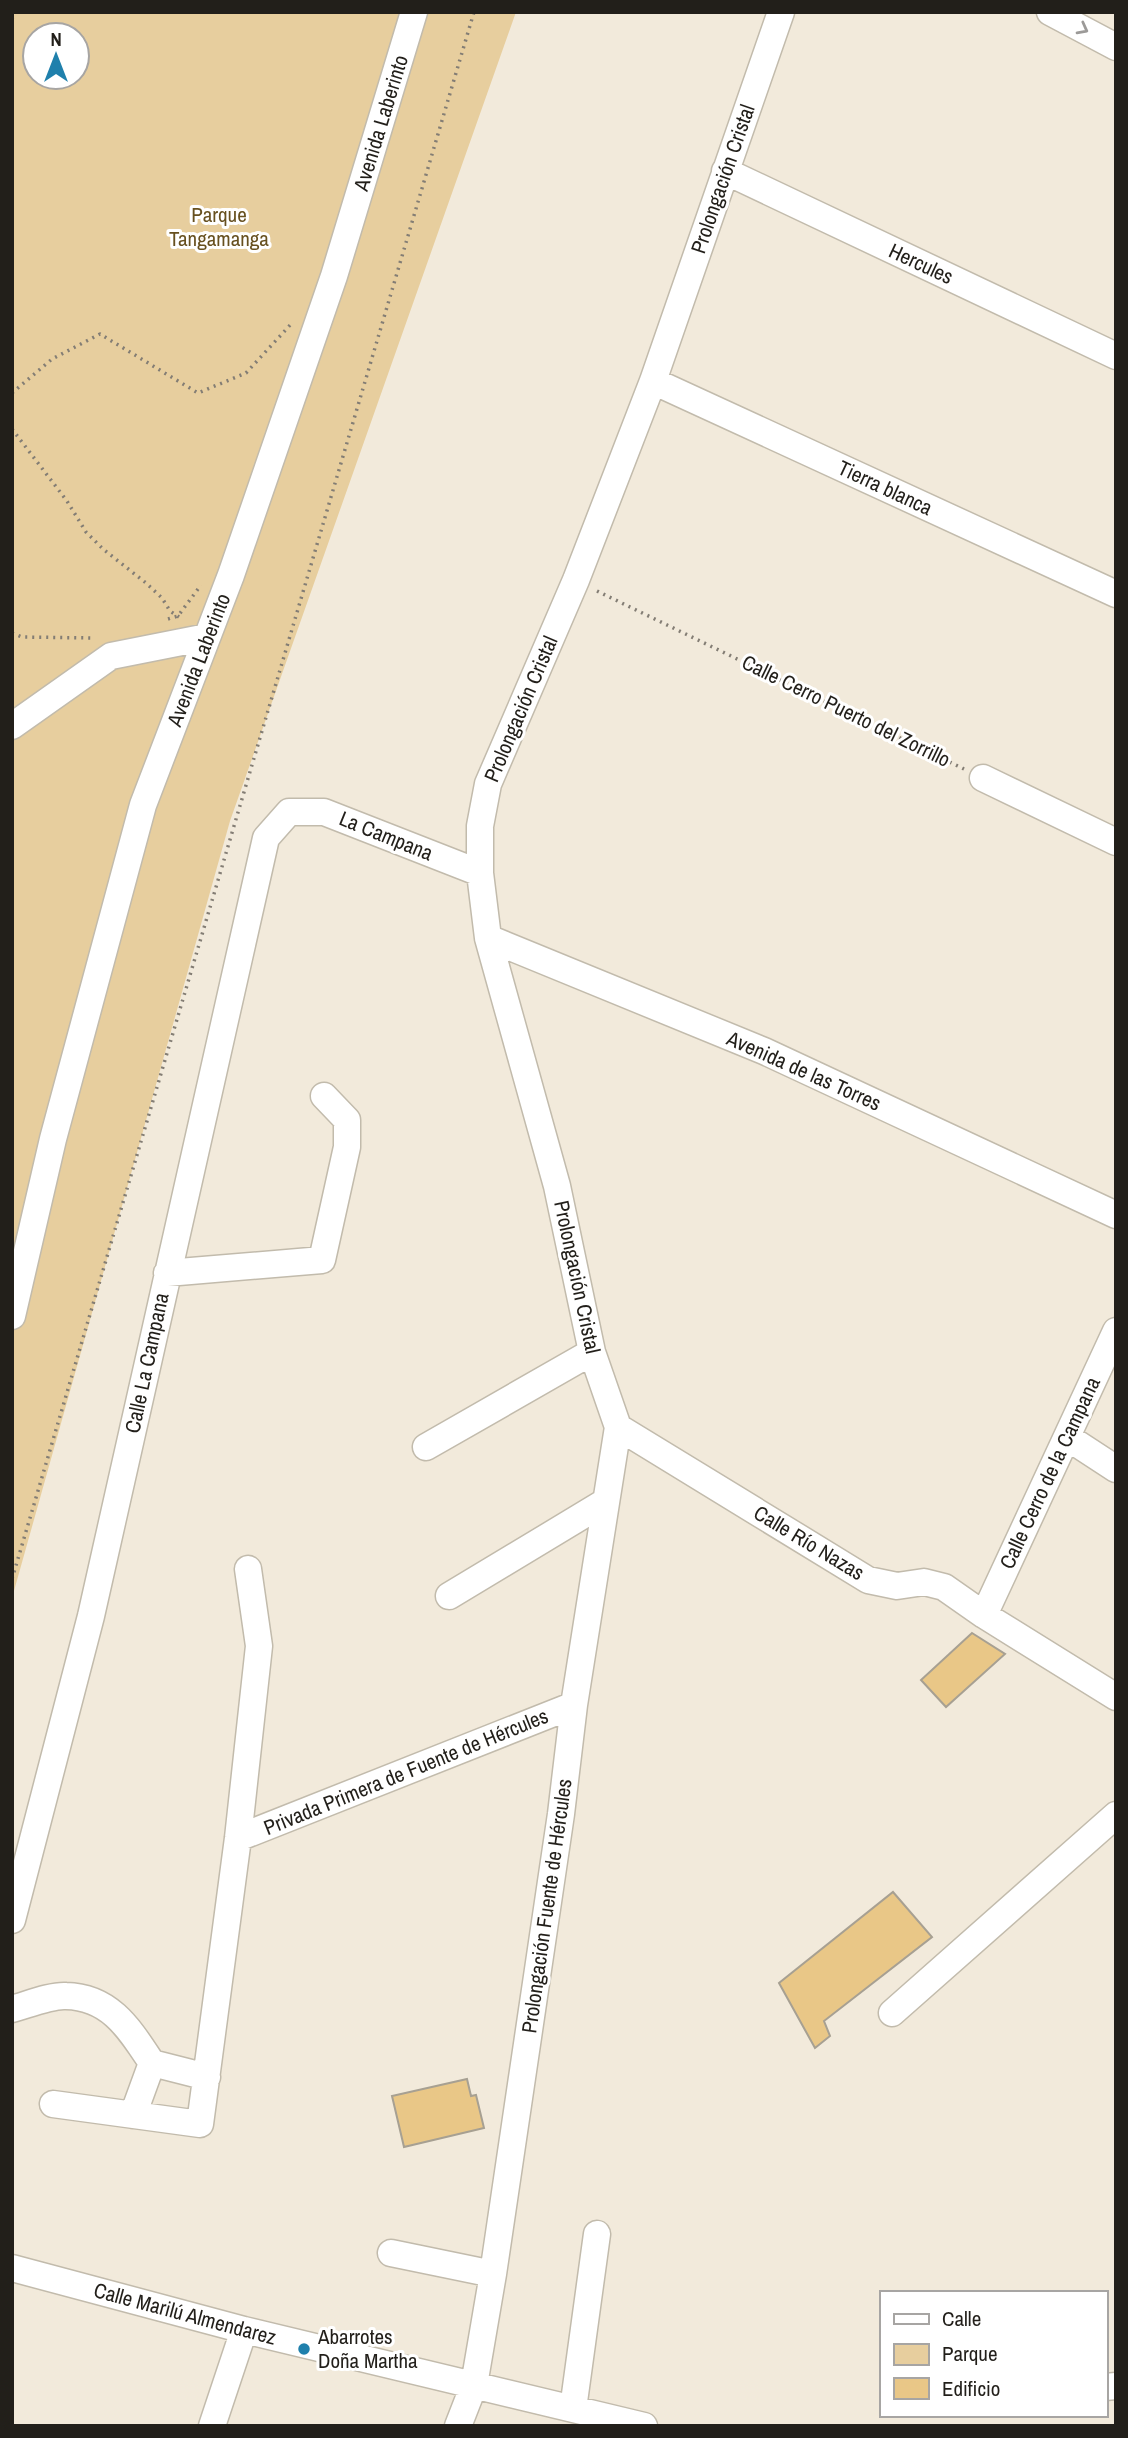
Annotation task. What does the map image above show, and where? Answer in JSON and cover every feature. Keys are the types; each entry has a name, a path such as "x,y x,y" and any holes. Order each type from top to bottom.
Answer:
{"street":[{"name":"Avenida Laberinto","path":"12,1316 17,1269 143,805 231,575 334,276 415,12"},
{"name":"Prolongación Cristal","path":"618,1427 592,1352 557,1186 488,938 480,873 480,827 488,785 576,580 653,381 780,12"},
{"path":"1050,12 1116,47"},
{"name":"Hercules","path":"725,172 1116,356"},
{"name":"Tierra blanca","path":"653,381 1116,594"},
{"path":"12,726 111,656 207,637"},
{"path":"984,778 1116,842"},
{"name":"La Campana","path":"289,812 324,812 480,873"},
{"name":"Calle La Campana","path":"12,1920 91,1615 266,838 289,812"},
{"name":"Avenida de las Torres","path":"488,938 764,1051 1116,1215"},
{"path":"167,1273 321,1260 347,1147 347,1120 324,1096"},
{"name":"Calle Cerro de la Campana","path":"984,1615 1116,1331"},
{"path":"426,1447 592,1352"},
{"name":"Prolongación Fuente de Hércules","path":"458,2426 474,2385 493,2274 561,1814 573,1705 618,1427"},
{"name":"Calle Río Nazas","path":"618,1427 868,1580 897,1586 924,1582 944,1587 1116,1697"},
{"path":"1067,1437 1116,1469"},
{"path":"449,1596 605,1502"},
{"name":"Privada Primera de Fuente de Hércules","path":"133,2115 201,2124 238,1838 259,1646 248,1569"},
{"name":"Privada Primera de Fuente de Hércules","path":"238,1838 573,1705"},
{"path":"892,2013 1116,1815"},
{"path":"12,2009 65,1996 97,2002 127,2024 152,2063 207,2077"},
{"path":"52,2104 133,2115 152,2063"},
{"path":"573,2409 597,2234"},
{"path":"391,2253 493,2274"},
{"name":"Calle Marilú Almendarez","path":"12,2268 244,2330 644,2426"},
{"path":"212,2426 244,2330"}],"path":[{"path":"12,20 14,12"},
{"path":"12,1579 474,12"},
{"path":"12,393 52,359 100,334 198,393 246,373 300,314"},
{"path":"287,337 291,324"},
{"path":"12,429 67,501 86,531 103,550 146,583 162,598 170,611 207,637"},
{"path":"166,620 178,616 207,576"},
{"name":"Calle Cerro Puerto del Zorrillo","path":"576,580 984,778"},
{"path":"12,633 22,637 106,638"}],"green space":[{"name":"Parque Tangamanga","path":"12,12 516,12 230,821 12,1598"}],"building":[{"path":"972,1633 1005,1654 946,1707 921,1680"},
{"path":"893,1892 932,1937 824,2021 830,2036 815,2048 779,1983"},
{"path":"467,2079 471,2096 476,2095 484,2128 404,2147 392,2096"}],"place":[{"name":"Abarrotes Doña Martha","path":"304,2349"}]}
